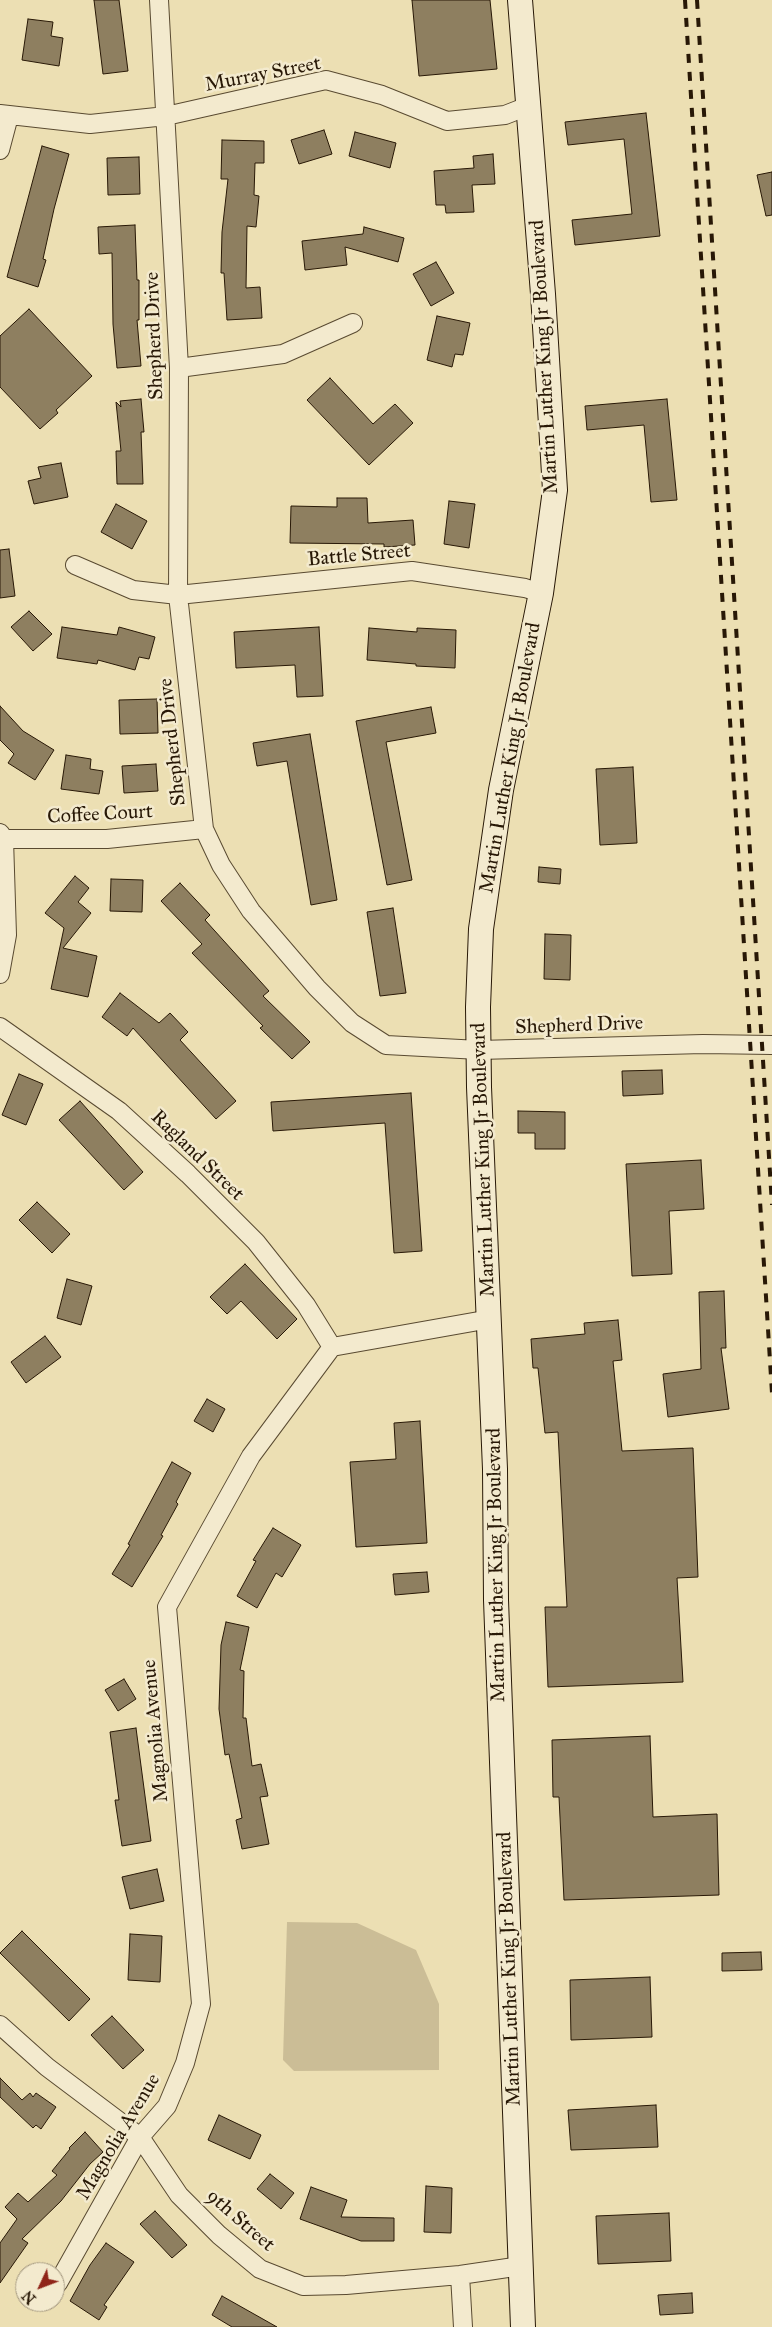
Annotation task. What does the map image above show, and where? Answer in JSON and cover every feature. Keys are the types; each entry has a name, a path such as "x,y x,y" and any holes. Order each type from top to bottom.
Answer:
{"main road":[{"name":"Martin Luther King Jr Boulevard","path":"520,0 543,294 555,490 541,593 501,790 481,929 479,1087 490,1319 495,1470 496,1600 523,2327"}],"street":[{"name":"Shepherd Drive","path":"159,0 179,368 178,594 204,829 221,865 251,911 317,988 352,1023 386,1045 480,1050 578,1046 772,1045"},
{"name":"Murray Street","path":"4,115 90,124 166,116 326,80 382,95 447,120 504,115 528,106"},
{"path":"0,150 4,115"},
{"path":"179,368 282,354 354,322"},
{"name":"Battle Street","path":"76,565 133,590 178,594 412,571 525,588 541,593"},
{"name":"Coffee Court","path":"2,836 107,839 204,829"},
{"path":"0,974 7,935 2,836"},
{"name":"Ragland Street","path":"0,1027 119,1112 188,1174 256,1242 306,1306 332,1347"},
{"path":"332,1347 490,1319"},
{"name":"Magnolia Avenue","path":"65,2271 140,2137 167,2106 185,2064 201,2004 167,1607 251,1456 332,1347"},
{"name":"9th Street","path":"0,2025 47,2067 140,2137 179,2195 219,2235 260,2268 303,2286 346,2285 460,2275 521,2266"},
{"path":"460,2275 463,2327"}],"shaded area":[{"path":"287,1922 357,1923 416,1950 439,2004 439,2070 294,2071 283,2060"}],"building":[{"path":"94,0 119,0 128,71 103,74"},
{"path":"412,0 490,0 497,69 419,76"},
{"path":"28,19 53,22 51,36 63,38 59,66 22,60"},
{"path":"646,113 660,236 575,245 572,220 632,214 624,139 568,145 565,122"},
{"path":"324,130 332,154 299,164 291,140"},
{"path":"355,132 396,143 390,168 349,156"},
{"path":"222,140 264,141 264,163 255,163 254,195 259,196 256,227 247,226 246,288 260,287 262,318 227,320 224,273 221,273 222,232 228,179 221,179"},
{"path":"42,146 69,154 54,209 43,259 46,260 38,287 7,277"},
{"path":"493,154 495,184 472,185 474,212 446,213 445,205 436,205 434,171 474,168 473,156"},
{"path":"139,157 140,194 108,195 107,158"},
{"path":"772,172 772,215 766,216 757,175"},
{"path":"135,225 137,280 139,280 139,320 137,320 141,366 117,368 113,324 112,253 99,254 98,227"},
{"path":"364,227 404,238 398,262 345,247 347,265 305,270 302,241 363,234"},
{"path":"436,262 454,293 431,306 413,274"},
{"path":"29,309 92,376 56,410 58,413 40,429 0,387 0,336"},
{"path":"437,316 470,323 463,355 455,354 452,367 427,360"},
{"path":"330,378 373,424 395,404 413,423 369,465 307,400"},
{"path":"141,399 144,432 141,432 143,484 117,484 116,451 121,451 116,402 121,407 120,401"},
{"path":"667,399 677,500 651,502 644,425 587,430 585,406"},
{"path":"61,463 68,497 34,504 28,481 41,478 38,467"},
{"path":"337,498 367,498 368,523 413,520 415,545 384,547 384,544 290,543 291,506 337,507"},
{"path":"449,501 475,504 469,548 444,544"},
{"path":"116,504 147,521 132,549 101,532"},
{"path":"9,549 15,596 0,598 0,550"},
{"path":"29,611 52,634 33,651 11,627"},
{"path":"62,627 117,635 119,627 155,637 149,659 139,657 135,670 98,660 97,664 57,658"},
{"path":"319,627 323,696 297,697 295,665 236,668 234,632"},
{"path":"369,628 417,632 417,628 456,630 455,668 416,666 416,664 367,660"},
{"path":"157,699 158,733 120,734 119,700"},
{"path":"0,706 23,731 54,750 35,780 8,763 14,754 0,740"},
{"path":"431,707 436,733 386,742 412,880 387,885 356,721"},
{"path":"310,734 337,900 311,905 287,761 257,766 253,743"},
{"path":"66,755 91,759 90,769 103,771 99,794 61,789"},
{"path":"156,764 158,791 124,793 122,766"},
{"path":"633,767 637,843 600,845 596,769"},
{"path":"539,867 561,869 560,884 538,882"},
{"path":"75,876 89,888 78,902 91,913 63,948 97,956 88,997 51,989 64,928 45,913"},
{"path":"111,879 143,880 142,912 110,911"},
{"path":"180,883 210,915 205,920 269,991 263,996 310,1042 292,1059 260,1028 263,1026 192,953 202,944 161,901"},
{"path":"393,908 406,993 380,996 367,912"},
{"path":"545,934 571,935 570,980 544,979"},
{"path":"120,993 159,1023 170,1013 188,1032 180,1040 236,1101 216,1119 133,1028 127,1036 102,1017"},
{"path":"662,1070 663,1094 623,1096 622,1071"},
{"path":"19,1074 43,1084 26,1125 2,1115"},
{"path":"411,1093 422,1251 394,1253 385,1123 273,1131 271,1102"},
{"path":"80,1101 143,1172 124,1190 59,1120"},
{"path":"518,1111 565,1112 565,1149 535,1149 535,1133 518,1133"},
{"path":"701,1160 704,1209 669,1211 672,1274 632,1276 626,1164"},
{"path":"37,1202 70,1234 52,1253 19,1220"},
{"path":"245,1264 297,1319 277,1339 241,1301 227,1314 210,1297"},
{"path":"67,1279 92,1286 81,1325 57,1318"},
{"path":"724,1291 726,1348 721,1348 729,1409 668,1417 663,1374 701,1369 699,1292"},
{"path":"618,1320 622,1360 613,1361 622,1451 693,1448 698,1577 677,1578 683,1682 548,1687 545,1607 567,1607 558,1432 545,1433 538,1368 533,1368 531,1339 585,1334 584,1323"},
{"path":"45,1336 61,1357 26,1383 11,1362"},
{"path":"207,1399 225,1409 213,1432 194,1421"},
{"path":"420,1421 427,1543 356,1547 350,1462 396,1459 394,1423"},
{"path":"172,1462 191,1473 176,1502 178,1504 161,1535 163,1536 132,1587 112,1574 130,1545 128,1544"},
{"path":"273,1528 301,1545 282,1577 276,1573 257,1608 237,1596 256,1561 253,1560"},
{"path":"427,1572 429,1592 395,1595 393,1574"},
{"path":"226,1622 249,1627 240,1670 244,1671 243,1718 246,1718 252,1766 261,1764 268,1796 260,1797 269,1844 242,1849 236,1820 242,1818 229,1754 225,1755 219,1709 221,1645"},
{"path":"124,1679 136,1699 118,1711 105,1690"},
{"path":"136,1728 151,1841 122,1846 115,1800 119,1800 110,1732"},
{"path":"650,1736 653,1817 717,1814 719,1895 564,1900 559,1797 553,1797 552,1740"},
{"path":"157,1869 164,1901 130,1909 122,1877"},
{"path":"22,1931 90,1999 69,2021 0,1953"},
{"path":"130,1934 162,1936 160,1982 128,1980"},
{"path":"761,1952 762,1970 722,1971 722,1953"},
{"path":"650,1977 652,2037 571,2040 570,1980"},
{"path":"112,2016 144,2050 123,2069 91,2035"},
{"path":"0,2078 22,2100 30,2093 33,2097 36,2093 56,2107 41,2129 36,2125 33,2128 0,2097"},
{"path":"656,2105 658,2147 571,2150 568,2110"},
{"path":"219,2115 261,2135 250,2159 208,2140"},
{"path":"85,2132 103,2152 90,2164 61,2201 22,2239 28,2243 0,2283 0,2243 17,2219 5,2207 18,2193 28,2202 57,2175 52,2171 69,2148"},
{"path":"270,2174 294,2193 281,2209 257,2189"},
{"path":"426,2186 452,2188 451,2233 424,2232"},
{"path":"311,2187 347,2200 341,2217 394,2218 394,2241 361,2241 300,2219"},
{"path":"155,2211 187,2245 172,2258 140,2224"},
{"path":"669,2213 671,2261 598,2264 596,2216"},
{"path":"106,2243 134,2262 104,2305 107,2307 99,2320 70,2301 90,2265"},
{"path":"692,2293 693,2313 660,2315 658,2295"},
{"path":"222,2296 277,2327 232,2327 212,2315"}],"railway":[{"path":"685,0 772,1393"},
{"path":"697,0 772,1205"}]}
